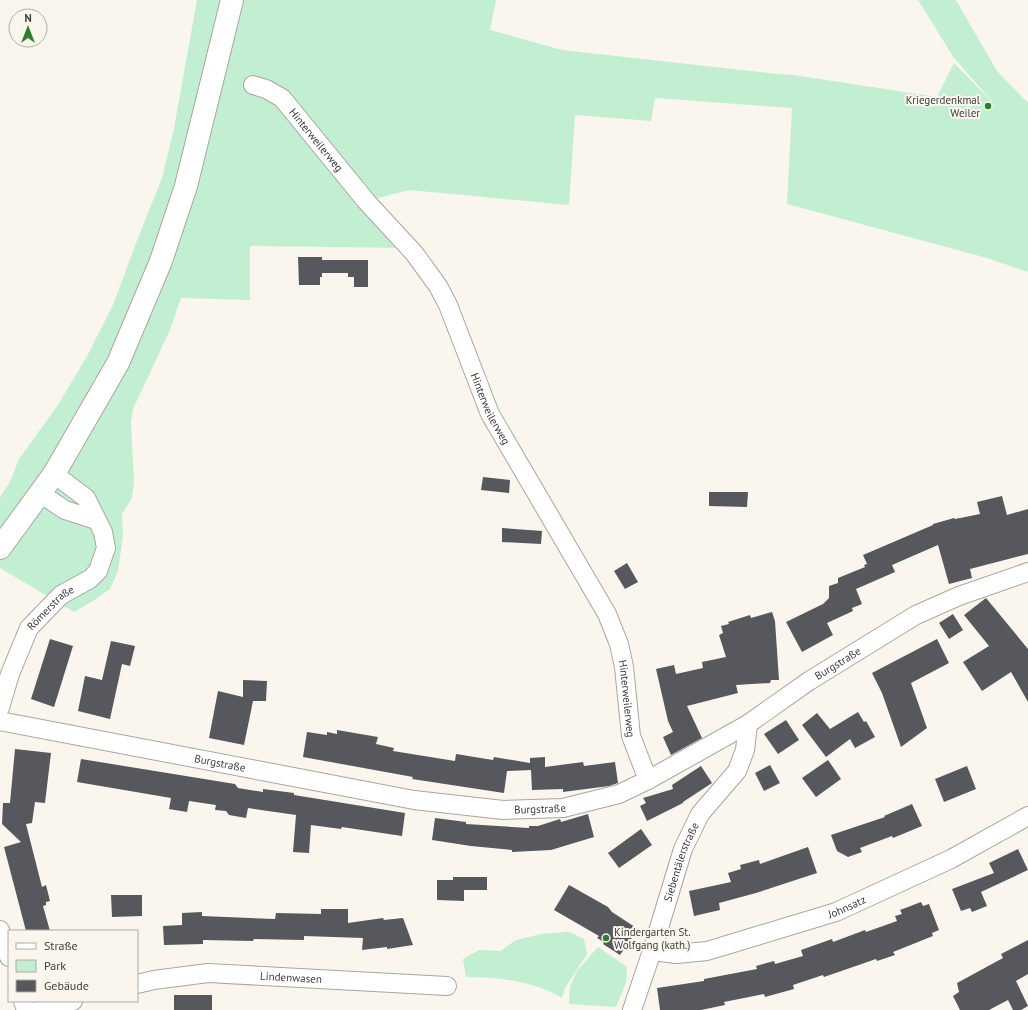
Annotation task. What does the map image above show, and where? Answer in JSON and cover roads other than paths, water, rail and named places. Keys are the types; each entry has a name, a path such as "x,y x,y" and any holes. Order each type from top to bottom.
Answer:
{"main road":[{"path":"0,548 41,494 54,474 118,363 161,261 186,186 232,0"}],"street":[{"name":"Hinterweilerweg","path":"253,85 266,89 282,98 366,201 414,253 438,286 448,305 490,414 607,614 619,644 624,667 631,736 648,780"},
{"name":"Römerstraße","path":"0,708 10,674 30,628 61,595 90,579 98,572 106,548 103,532 86,498 54,474"},
{"path":"41,494 65,510 96,520"},
{"name":"Burgstraße","path":"0,721 414,800 503,810 563,808 619,794 648,780 748,724 809,681 916,615 959,596 1028,572"},
{"name":"Siebentälerstraße","path":"632,1010 652,951 683,849 700,814 738,771 745,750 748,724"},
{"name":"Johnsatz","path":"652,951 676,954 707,951 836,912 951,859 1028,816"},
{"path":"0,930 8,954"},
{"name":"Lindenwasen","path":"138,984 154,980 208,973 447,986"},
{"path":"39,1010 69,1002"}],"place":[{"name":"Kriegerdenkmal Weiler","path":"988,106"},
{"name":"Kindergarten St. Wolfgang (kath.)","path":"606,938"}]}
